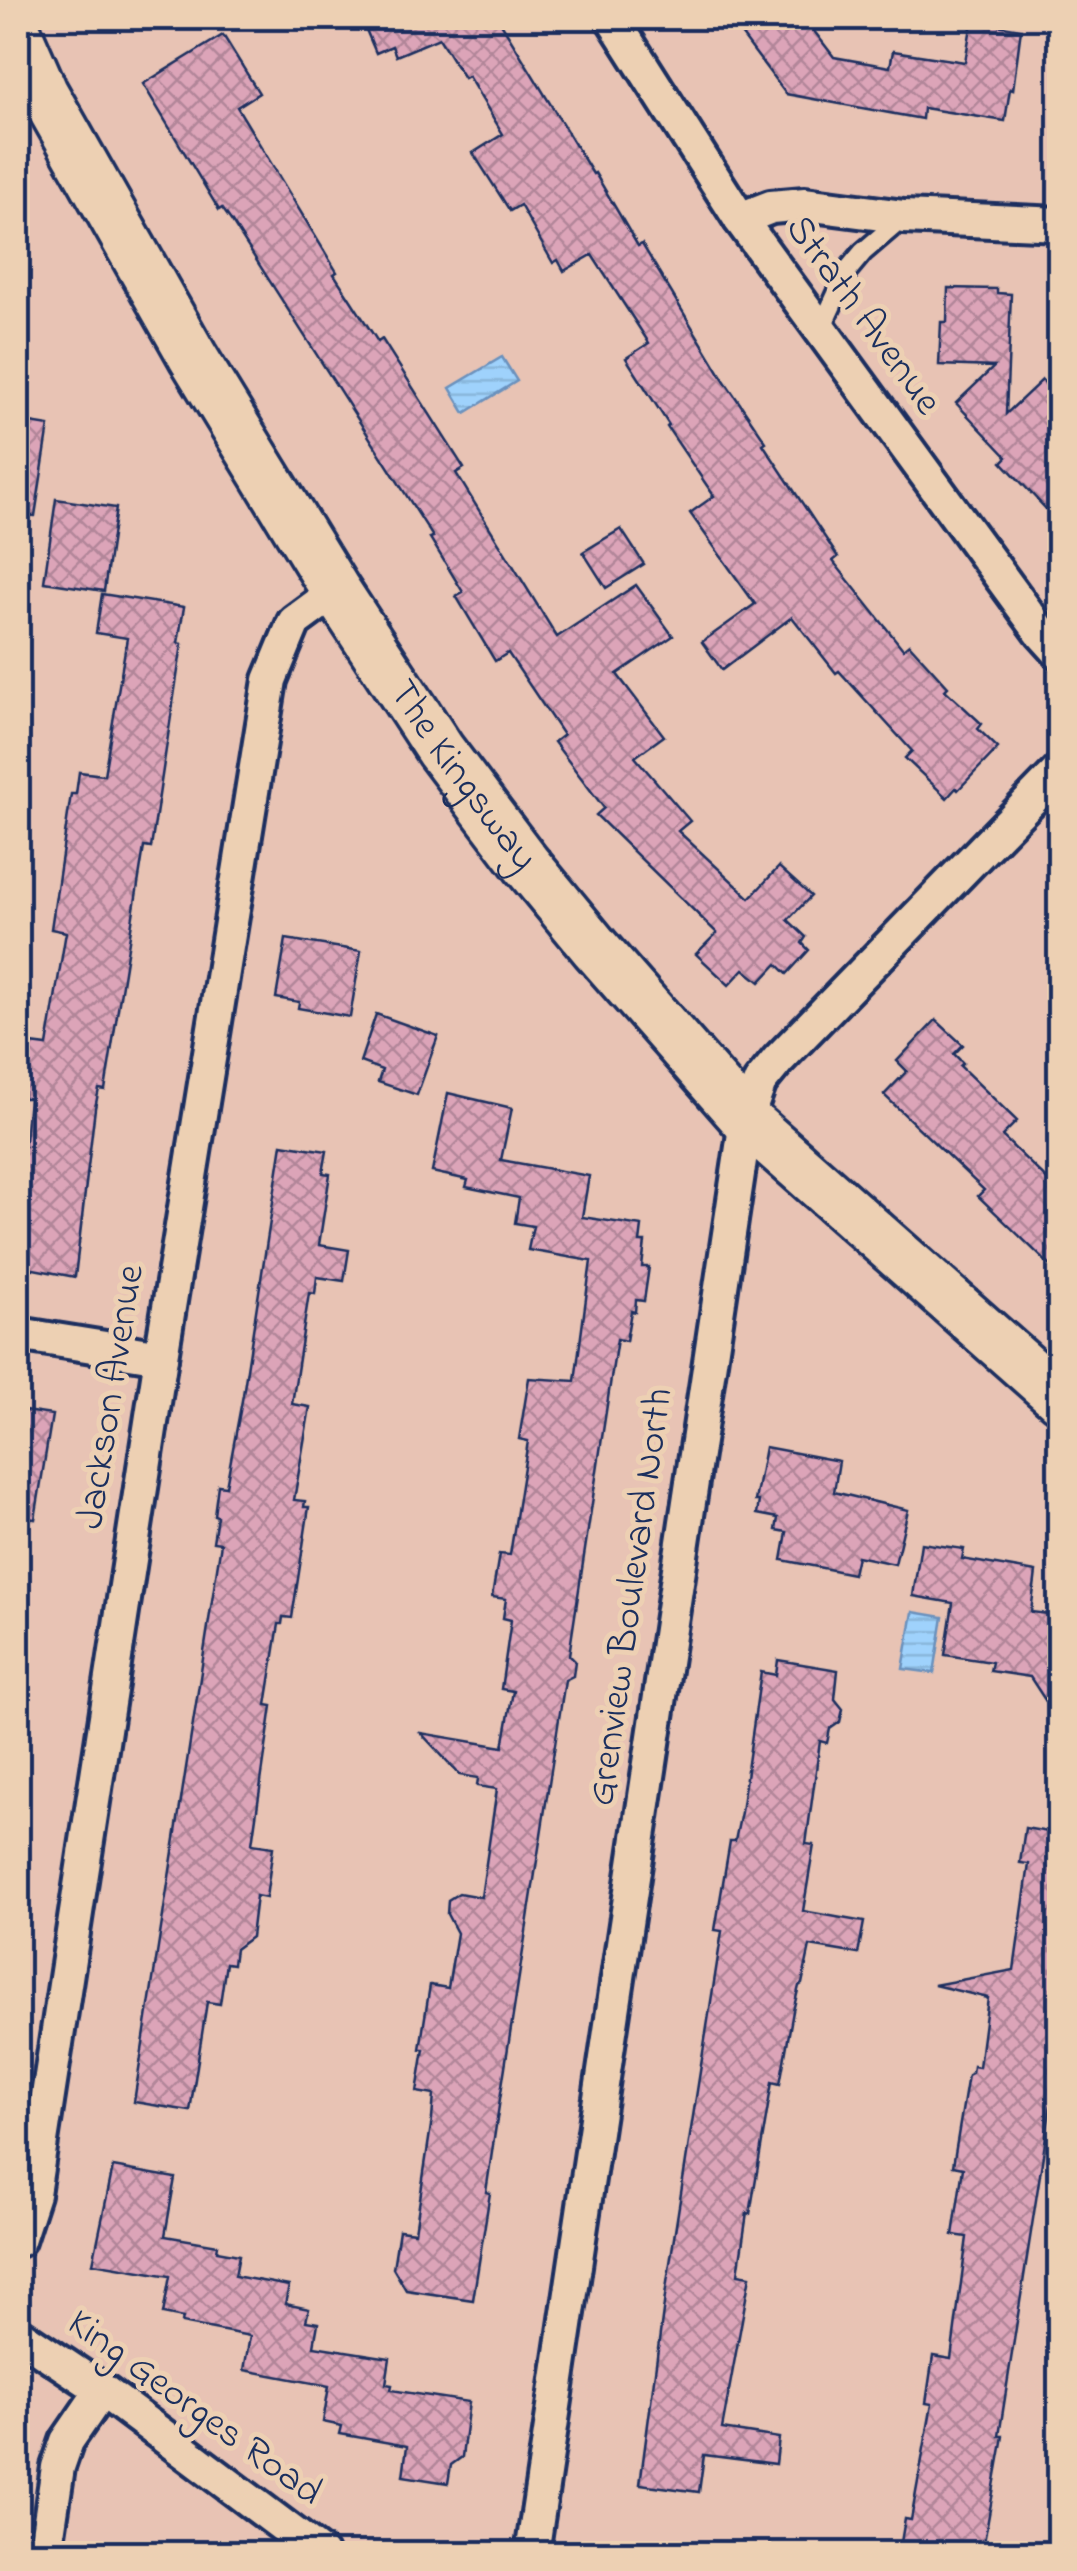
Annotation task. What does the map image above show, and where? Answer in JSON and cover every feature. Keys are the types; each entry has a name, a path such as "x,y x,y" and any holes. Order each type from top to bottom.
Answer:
{"street":[{"path":"18,22 33,18"},
{"name":"Strath Avenue","path":"612,18 740,218 1060,653"},
{"name":"The Kingsway","path":"18,34 43,92 184,340 336,591 440,750 526,864 746,1120 1060,1398"},
{"path":"740,218 771,206 805,204 904,217 1060,224"},
{"name":"Jackson Avenue","path":"18,2240 33,2194 270,680 294,622 336,591"},
{"name":"Grenview Boulevard North","path":"532,2554 746,1120 760,1082 778,1060 1060,770"},
{"path":"18,1334 161,1357"},
{"name":"King Georges Road","path":"18,2334 102,2390 321,2554"},
{"path":"45,2554 63,2454 102,2390"}],"lane":[{"path":"820,331 848,270 904,217"}],"water":[{"path":"502,357 517,381 465,413 450,388"},
{"path":"913,1612 943,1617 934,1673 903,1669"}],"building":[{"path":"361,18 498,18 638,246 642,244 766,442 763,444 838,557 833,561 903,649 909,644 948,687 945,690 982,724 978,729 998,748 958,790 947,798 905,758 912,751 839,671 836,673 792,617 722,670 702,642 755,604 690,513 714,496 626,358 649,343 592,255 564,271 558,260 553,263 520,205 510,211 473,153 503,134 468,76 464,78 439,38 396,56 392,46 376,53"},
{"path":"729,18 804,18 834,57 890,67 893,51 965,62 972,21 1021,29 1005,121 923,108 922,119 786,94"},
{"path":"223,35 259,93 237,107 337,272 334,274 378,342 382,339 464,468 456,473 557,637 636,585 673,636 617,674 664,736 635,757 690,821 678,831 750,898 779,867 811,896 788,920 806,937 802,943 809,950 787,974 777,964 760,982 744,969 729,985 696,954 717,933 596,815 604,808 554,742 563,735 508,653 495,661 456,596 463,592 430,538 433,537 232,222 222,208 219,210 143,84"},
{"path":"948,288 997,289 997,293 1011,294 1006,414 1042,380 1060,399 1060,524 1002,462 1007,457 956,403 994,367 939,365 941,322 947,322"},
{"path":"18,421 49,426 35,516 18,515"},
{"path":"56,499 116,508 104,591 44,582"},
{"path":"621,529 644,564 606,588 583,552"},
{"path":"102,594 184,607 178,643 182,644 151,848 144,847 105,1090 99,1089 95,1108 75,1277 18,1266 18,1218 29,1098 23,1098 31,1044 47,1046 66,932 51,929 71,794 76,794 79,772 104,775 127,638 96,633"},
{"path":"286,939 361,951 350,1017 298,1008 299,1002 276,998"},
{"path":"376,1014 438,1036 417,1095 378,1082 382,1070 360,1062"},
{"path":"936,1020 963,1045 954,1054 963,1063 960,1066 1017,1121 1002,1136 1060,1192 1060,1275 978,1196 984,1190 884,1095 907,1071 897,1061"},
{"path":"448,1093 512,1108 501,1160 589,1176 582,1217 642,1226 642,1267 649,1267 644,1301 636,1300 635,1312 631,1311 626,1341 617,1339 569,1655 575,1661 573,1676 565,1680 473,2300 406,2290 393,2268 399,2230 415,2232 432,2119 434,2095 417,2092 424,2049 420,2049 430,1985 448,1988 457,1933 447,1914 448,1900 459,1893 481,1897 497,1789 477,1786 478,1778 460,1775 421,1733 503,1747 513,1691 501,1689 511,1620 503,1618 506,1599 492,1597 499,1554 510,1555 528,1441 519,1439 529,1378 575,1381 591,1261 528,1250 533,1226 515,1223 519,1198 466,1187 468,1180 432,1172"},
{"path":"282,1144 327,1151 323,1173 330,1174 319,1245 349,1250 344,1281 317,1277 315,1294 309,1293 292,1404 310,1407 294,1500 305,1501 304,1507 309,1507 292,1618 283,1617 279,1624 266,1705 272,1706 252,1844 273,1847 266,1898 256,1896 251,1937 235,1949 233,1964 226,1963 220,2004 207,2002 190,2111 134,2102 221,1543 213,1542 218,1485 226,1486"},
{"path":"18,1410 52,1415 35,1519 18,1517"},
{"path":"765,1447 839,1461 834,1492 908,1510 895,1564 857,1556 853,1574 782,1560 787,1532 776,1530 778,1518 757,1514 759,1501 755,1501"},
{"path":"921,1543 964,1549 962,1559 1036,1572 1031,1612 1056,1615 1055,1624 1060,1625 1060,1656 1054,1655 1047,1703 1030,1677 990,1671 992,1662 945,1655 953,1603 913,1596"},
{"path":"778,1660 838,1670 835,1699 843,1709 840,1722 830,1729 827,1743 820,1741 806,1844 814,1845 803,1911 864,1922 858,1954 810,1946 780,2084 772,2082 750,2214 747,2213 738,2274 750,2276 722,2429 779,2438 776,2464 704,2455 699,2492 640,2484 722,1931 715,1930 730,1841 735,1841 741,1812 761,1672 776,1675"},
{"path":"1025,1828 1060,1834 1060,2047 999,2436 1003,2436 982,2554 899,2554 905,2519 911,2520 932,2404 926,2403 933,2356 951,2359 967,2237 953,2235 963,2168 953,2166 968,2075 973,2066 979,2067 988,1998 934,1985 1014,1970 1029,1864 1020,1863"},
{"path":"113,2167 175,2178 165,2236 218,2245 217,2251 239,2255 235,2276 289,2286 285,2304 309,2309 306,2321 318,2323 314,2346 390,2358 386,2384 392,2385 391,2390 469,2402 462,2457 451,2465 448,2483 403,2476 407,2446 340,2434 342,2426 323,2422 329,2386 244,2370 250,2336 182,2323 183,2318 163,2314 170,2276 93,2263"}]}
